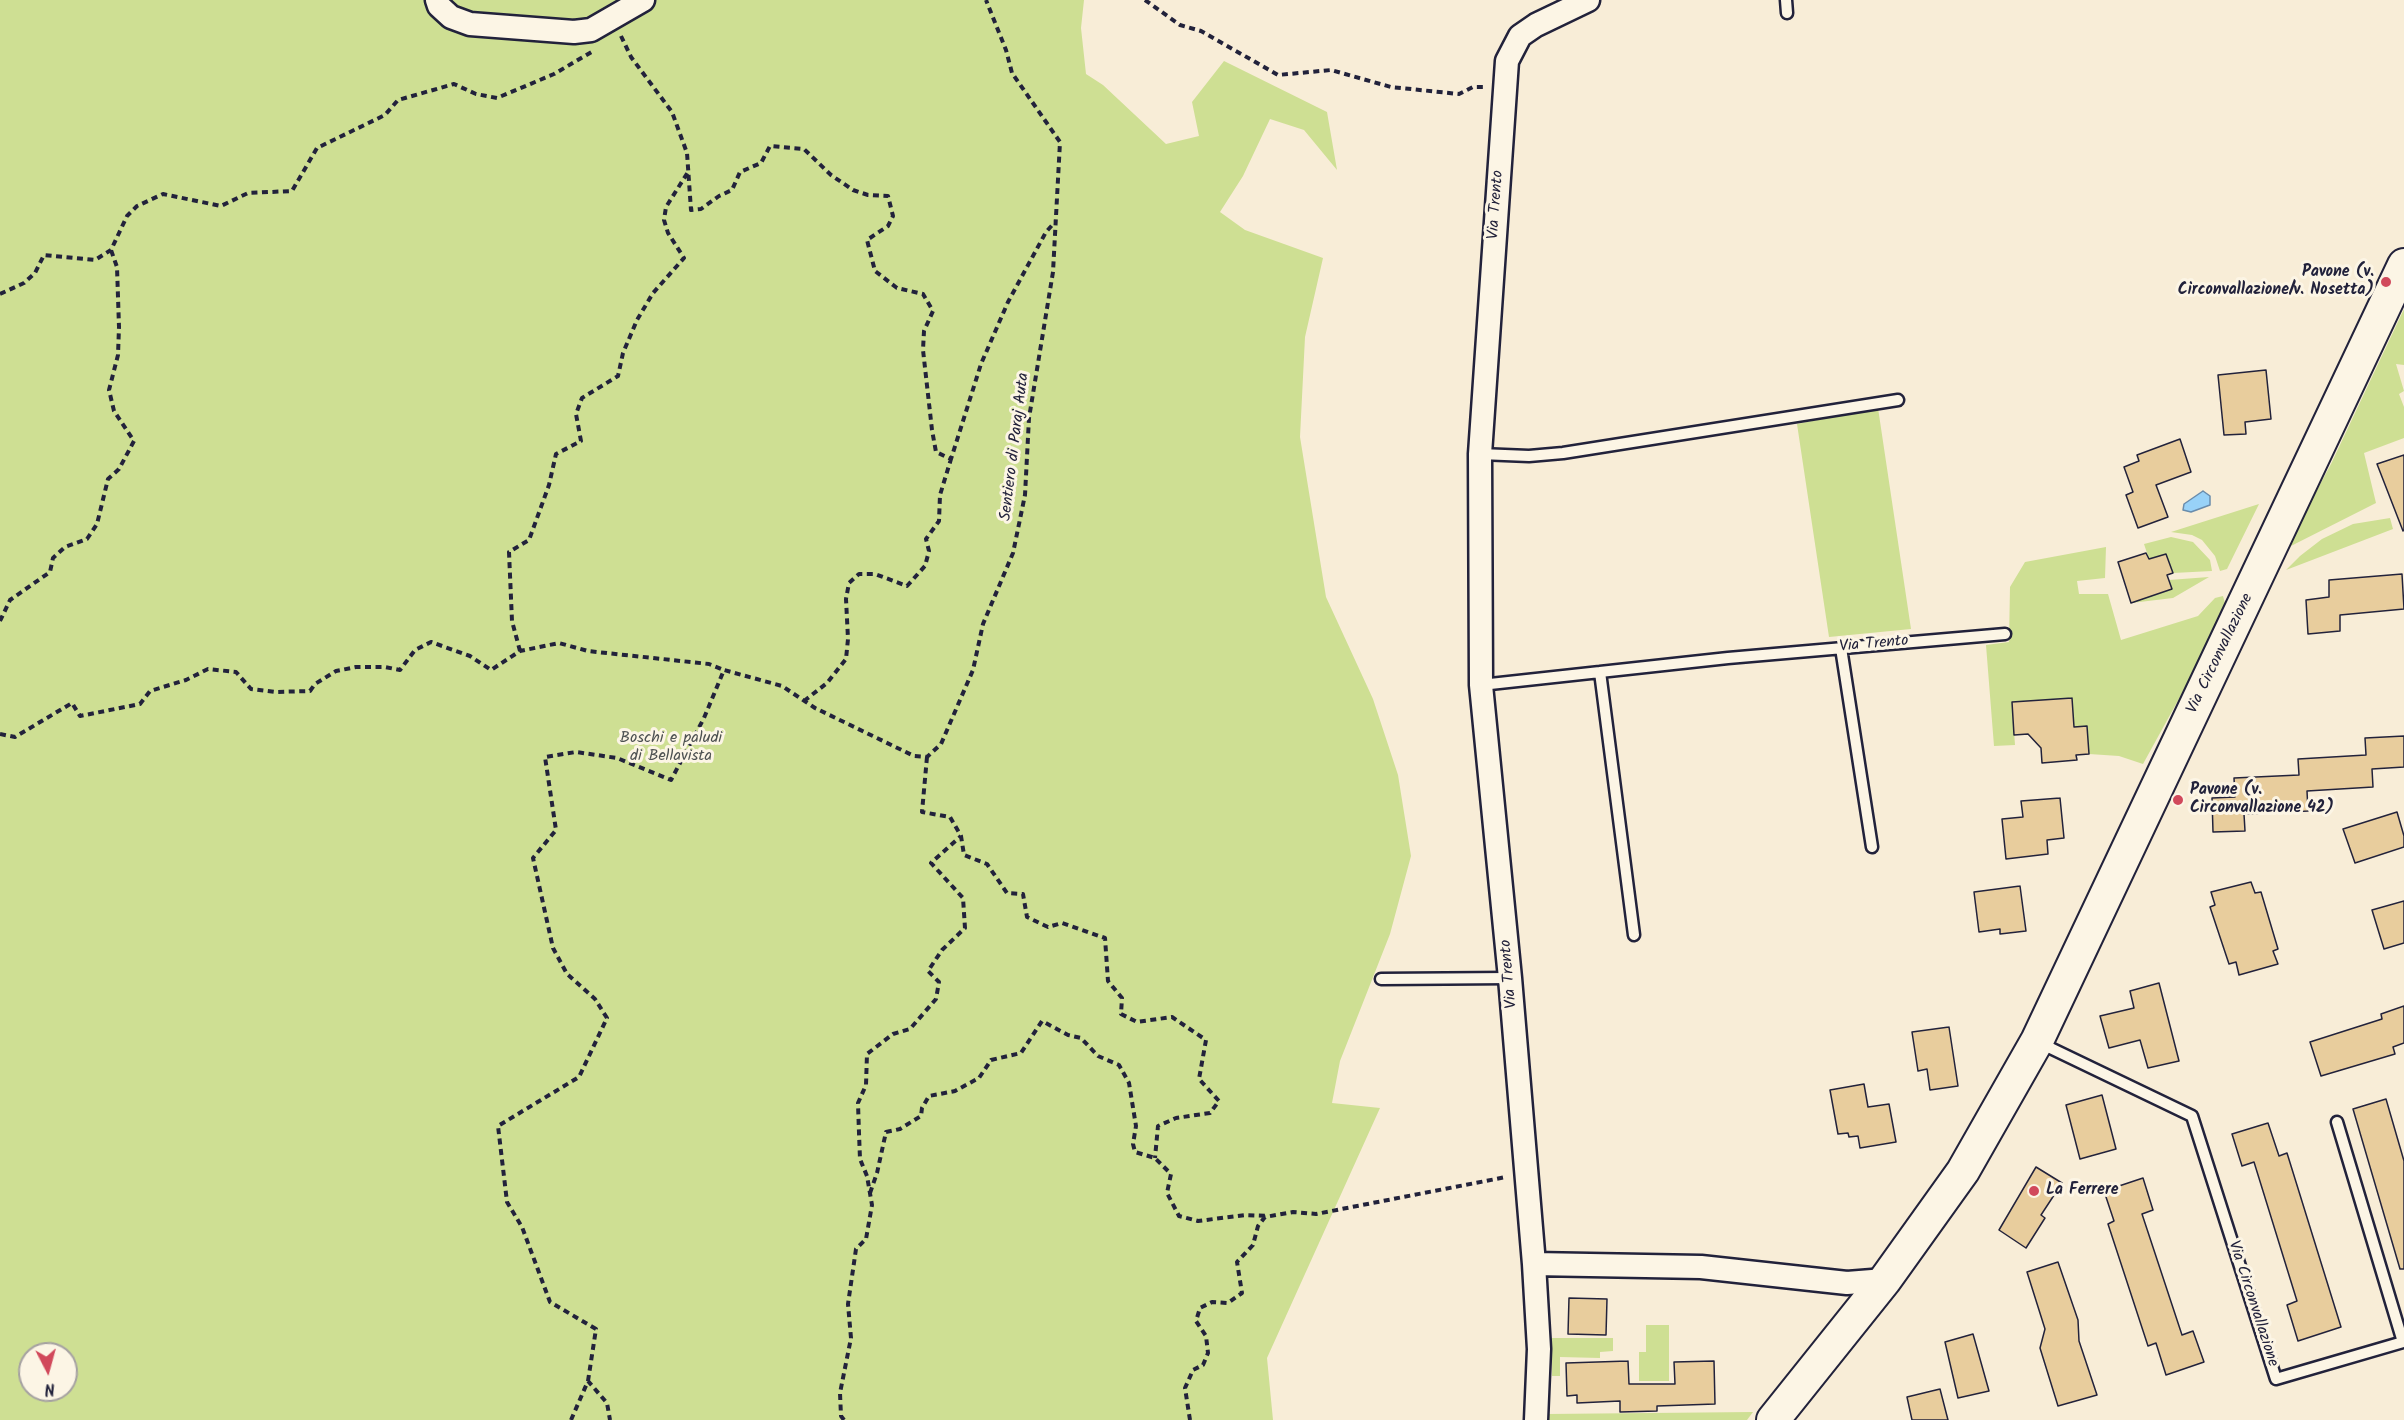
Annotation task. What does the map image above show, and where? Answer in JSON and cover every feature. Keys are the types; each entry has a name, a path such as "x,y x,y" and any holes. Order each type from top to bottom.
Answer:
{"main road":[{"name":"Via Circonvallazione","path":"1773,1420 1885,1280 1963,1171 2037,1041 2404,265"}],"street":[{"path":"437,0 439,6 451,16 470,24 574,32 591,30 643,0"},
{"name":"Via Trento","path":"1536,1420 1539,1349 1534,1264 1510,978 1481,685 1480,454 1507,61 1520,36 1536,25 1588,0"},
{"path":"1534,1264 1701,1267 1847,1283 1885,1280"}],"lane":[{"path":"1786,0 1787,13"},
{"path":"1480,454 1529,456 1563,453 1898,400"},
{"name":"Via Trento","path":"1481,685 1841,648 2004,634"},
{"path":"1841,648 1872,847"},
{"path":"1600,672 1634,935"},
{"path":"1381,979 1510,978"},
{"name":"Via Circonvallazione","path":"2037,1041 2192,1116 2276,1379 2403,1342 2337,1122"}],"path":[{"name":"Sentiero di Paraj Auta","path":"927,757 941,744 973,670 982,624 1013,553 1025,495 1029,418 1053,272 1060,142 1012,73 1006,50 986,0"},
{"path":"1145,0 1180,25 1201,31 1278,75 1331,70 1391,87 1459,94 1473,87 1505,86"},
{"path":"613,40 621,36 627,28"},
{"path":"621,36 631,57 672,112 687,153 691,210 701,209 732,190 740,172 761,163 770,146 804,149 831,175 853,190 868,195 888,196 893,216 888,226 867,240 875,271 897,288 922,294 933,311 924,331 932,430 936,452 951,459"},
{"path":"0,294 24,283 35,273 44,255 95,260 111,250 127,216 137,206 163,194 221,206 248,193 292,191 317,148 385,115 398,100 454,84 476,94 497,98 554,74 605,44"},
{"path":"520,651 512,621 509,552 529,540 549,485 556,454 581,441 576,414 582,398 618,376 623,353 637,320 653,293 684,258 668,233 664,220 666,207 689,171"},
{"path":"804,701 827,683 846,659 848,639 846,599 849,583 859,574 875,574 907,586 925,566 929,551 926,540 939,521 940,495 981,364 1008,302 1046,232 1056,221"},
{"path":"0,621 10,600 51,572 53,558 65,547 87,539 97,524 108,479 119,469 134,441 114,411 109,390 118,355 119,327 117,267 111,250"},
{"path":"0,734 15,737 72,703 80,716 140,704 150,691 186,680 208,669 236,672 251,689 275,692 310,691 315,684 336,671 356,667 385,667 400,670 415,650 430,642 470,656 491,670 520,651 559,643 588,651 709,664 782,686 804,701 914,756 927,757 922,812 950,817 961,836 964,855 987,864 1007,893 1023,894 1027,917 1048,927 1062,923 1105,938 1108,981 1122,998 1121,1014 1137,1022 1172,1017 1206,1040 1199,1079 1219,1101 1210,1113 1176,1118 1158,1126 1155,1158"},
{"path":"571,1420 588,1381 596,1329 550,1302 522,1227 507,1202 498,1126 579,1077 607,1018 595,999 567,974 553,948 533,858 555,830 545,757 576,752 617,758 671,780 704,718 724,670"},
{"path":"844,1420 841,1416 840,1394 851,1338 848,1304 856,1250 866,1239 872,1205 867,1176 860,1159 858,1103 866,1085 867,1054 893,1035 910,1029 936,999 939,982 928,971 942,950 965,928 963,898 931,863 961,836"},
{"path":"869,1195 877,1173 886,1132 900,1129 921,1116 922,1108 929,1096 955,1091 979,1078 991,1060 1021,1053 1042,1021 1068,1035 1081,1038 1098,1056 1119,1065 1129,1083 1136,1126 1133,1144 1135,1152 1155,1158 1171,1174 1167,1193 1179,1216 1198,1221 1293,1212 1316,1214 1525,1174"},
{"path":"1190,1420 1185,1388 1193,1370 1203,1365 1208,1353 1206,1336 1196,1321 1200,1308 1212,1302 1228,1303 1242,1293 1237,1262 1253,1245 1258,1226 1265,1217 1269,1216"},
{"path":"588,1381 608,1403 610,1420"}],"green space":[{"name":"Boschi e paludi di Bellavista","path":"0,0 1084,0 1081,28 1086,74 1103,85 1166,144 1199,136 1192,102 1224,61 1327,112 1337,170 1304,130 1270,119 1243,176 1220,212 1245,230 1323,258 1305,337 1300,437 1326,597 1373,699 1398,775 1411,856 1390,934 1340,1061 1332,1103 1380,1108 1267,1358 1273,1420 0,1420"},
{"path":"2404,309 2404,365 2396,364 2404,391 2399,394 2404,407 2404,438 2364,453 2376,503 2285,549 2331,464"},
{"path":"1878,408 1911,629 1829,637 1797,424"},
{"path":"2259,504 2227,569 2220,571 2215,556 2202,540 2192,535 2171,532"},
{"path":"2390,518 2393,529 2286,570 2322,539 2353,524"},
{"path":"2171,537 2193,542 2210,560 2212,571 2173,573 2166,554 2149,559 2144,544"},
{"path":"2106,547 2105,578 2077,581 2079,594 2108,594 2121,640 2198,616 2215,598 2223,596 2226,607 2230,606 2143,764 2119,756 2089,754 2087,726 2074,727 2071,698 2012,702 2015,745 1994,746 1986,645 2009,642 2010,587 2025,562"},
{"path":"2209,577 2173,598 2131,603 2172,589 2169,580"},
{"path":"1646,1325 1669,1325 1669,1381 1639,1381 1639,1352 1646,1352"},
{"path":"1552,1338 1613,1338 1613,1351 1600,1352 1600,1358 1560,1357 1560,1376 1552,1376"},
{"path":"1753,1412 1747,1420 1547,1420 1547,1414"}],"water":[{"path":"2203,491 2210,496 2210,505 2191,512 2183,510 2184,504"}],"building":[{"path":"2266,370 2271,419 2245,422 2246,434 2224,435 2218,375"},
{"path":"2180,439 2191,472 2156,485 2168,517 2138,528 2126,495 2133,492 2124,467 2139,461 2137,455"},
{"path":"2404,455 2404,530 2403,531 2377,464"},
{"path":"2146,553 2149,559 2166,554 2173,573 2167,575 2172,589 2131,603 2118,562"},
{"path":"2402,574 2404,609 2340,615 2340,631 2308,634 2306,600 2329,597 2329,580"},
{"path":"2072,698 2074,727 2087,726 2089,754 2076,755 2077,760 2042,763 2041,748 2028,734 2014,735 2012,702"},
{"path":"2404,736 2404,767 2372,769 2373,787 2307,791 2308,811 2244,814 2245,831 2213,832 2212,798 2235,797 2234,778 2299,775 2298,759 2366,755 2365,738"},
{"path":"2060,798 2064,838 2047,840 2048,854 2006,859 2002,819 2023,817 2021,801"},
{"path":"2397,812 2404,836 2404,847 2355,863 2343,829"},
{"path":"2251,882 2255,893 2261,892 2278,949 2273,951 2278,964 2239,975 2236,962 2229,964 2210,907 2215,905 2211,892"},
{"path":"2020,886 2026,931 2000,934 2000,929 1979,932 1974,892"},
{"path":"2404,901 2404,943 2384,949 2372,910"},
{"path":"2159,983 2179,1061 2148,1068 2140,1040 2109,1048 2100,1016 2134,1008 2130,991"},
{"path":"2404,1006 2404,1043 2393,1047 2395,1054 2321,1076 2310,1042 2382,1019 2381,1014"},
{"path":"1949,1027 1958,1086 1930,1090 1927,1069 1918,1071 1912,1032"},
{"path":"1864,1084 1868,1107 1889,1104 1896,1142 1860,1148 1858,1136 1849,1137 1848,1133 1838,1134 1830,1090"},
{"path":"2102,1095 2116,1149 2080,1159 2066,1105"},
{"path":"2386,1099 2404,1161 2404,1269 2400,1269 2353,1109"},
{"path":"2268,1123 2279,1156 2287,1153 2341,1327 2298,1341 2287,1305 2297,1301 2254,1162 2242,1166 2232,1134"},
{"path":"2036,1167 2062,1183 2041,1215 2045,1218 2026,1248 1999,1230"},
{"path":"2143,1178 2153,1210 2142,1214 2182,1335 2193,1331 2204,1362 2166,1375 2156,1343 2148,1346 2108,1224 2114,1221 2104,1191"},
{"path":"2058,1262 2078,1320 2079,1341 2097,1395 2058,1406 2040,1348 2045,1329 2027,1272"},
{"path":"1569,1298 1607,1299 1606,1335 1568,1334"},
{"path":"1973,1334 1989,1391 1958,1398 1945,1342"},
{"path":"1628,1361 1629,1384 1675,1384 1674,1362 1714,1361 1715,1404 1657,1406 1657,1411 1620,1412 1620,1401 1577,1403 1577,1395 1567,1396 1566,1363"},
{"path":"1940,1389 1948,1420 1912,1420 1907,1397"}],"place":[{"name":"Pavone (v. Circonvallazione/v. Nosetta)","path":"2386,282"},
{"name":"Pavone (v. Circonvallazione 42)","path":"2178,800"},
{"name":"La Ferrere","path":"2034,1191"}]}
